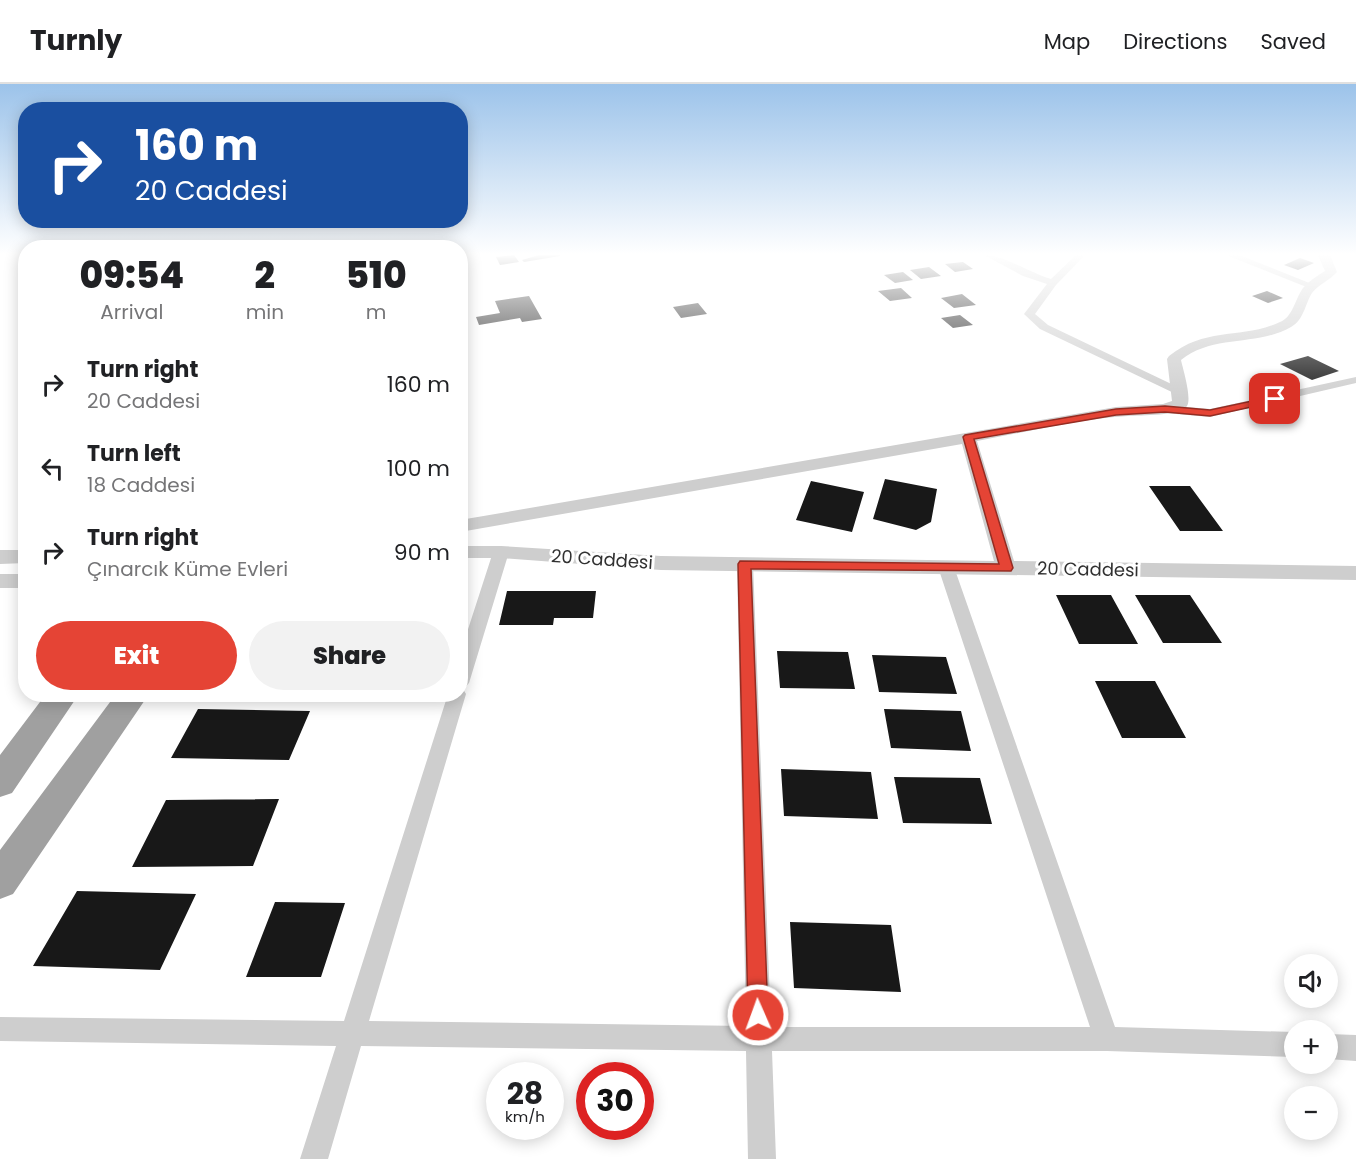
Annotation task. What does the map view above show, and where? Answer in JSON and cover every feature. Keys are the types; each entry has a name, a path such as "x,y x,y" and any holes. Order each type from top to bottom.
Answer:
{"highway":[{"path":"0,782 58,702"},
{"path":"0,881 128,702"}],"street":[{"path":"1036,305 1029,314 1044,327 1180,391"},
{"path":"1165,409 1180,404 1174,359 1183,350 1207,339 1285,326 1297,315 1301,305"},
{"path":"468,525 1116,412 1165,409 1210,413 1356,380"},
{"path":"968,437 1006,568"},
{"name":"20 Caddesi","path":"468,552 501,552 661,563 1356,573"},
{"path":"468,657 501,552"},
{"path":"0,557 18,556"},
{"path":"745,564 762,1159"},
{"path":"946,567 1107,1039"},
{"path":"0,581 18,581"},
{"path":"314,1159 455,702"},
{"path":"0,1029 758,1039 1107,1039 1284,1046"},
{"path":"1338,1047 1356,1048"}],"building":[{"path":"497,305 534,305 542,319 522,322 520,318 479,325 476,317 500,313"},
{"path":"700,305 707,314 681,318 673,307"},
{"path":"950,305 975,305 954,308"},
{"path":"960,315 973,325 953,328 941,318"},
{"path":"1308,356 1339,371 1312,380 1280,364"},
{"path":"885,479 937,489 931,522 916,530 873,519"},
{"path":"811,481 864,492 852,532 796,520"},
{"path":"1149,486 1190,486 1223,531 1180,531"},
{"path":"507,591 596,591 593,618 554,618 553,625 499,625"},
{"path":"1056,595 1111,595 1138,644 1079,644"},
{"path":"1135,595 1190,595 1222,643 1163,643"},
{"path":"777,651 848,652 855,689 780,688"},
{"path":"872,655 946,657 957,694 879,692"},
{"path":"1095,681 1155,681 1186,738 1122,738"},
{"path":"198,709 310,711 289,760 171,758"},
{"path":"884,709 961,711 971,751 891,748"},
{"path":"781,769 871,772 878,819 784,816"},
{"path":"894,777 980,778 992,824 903,823"},
{"path":"279,799 253,866 132,867 166,800"},
{"path":"77,891 196,894 160,970 33,966"},
{"path":"275,902 345,903 321,977 246,977"},
{"path":"790,922 891,925 901,992 794,988"}],"route":[{"path":"758,1015 745,564 1006,568 968,437 1116,412 1165,409 1210,413 1275,399"}]}
